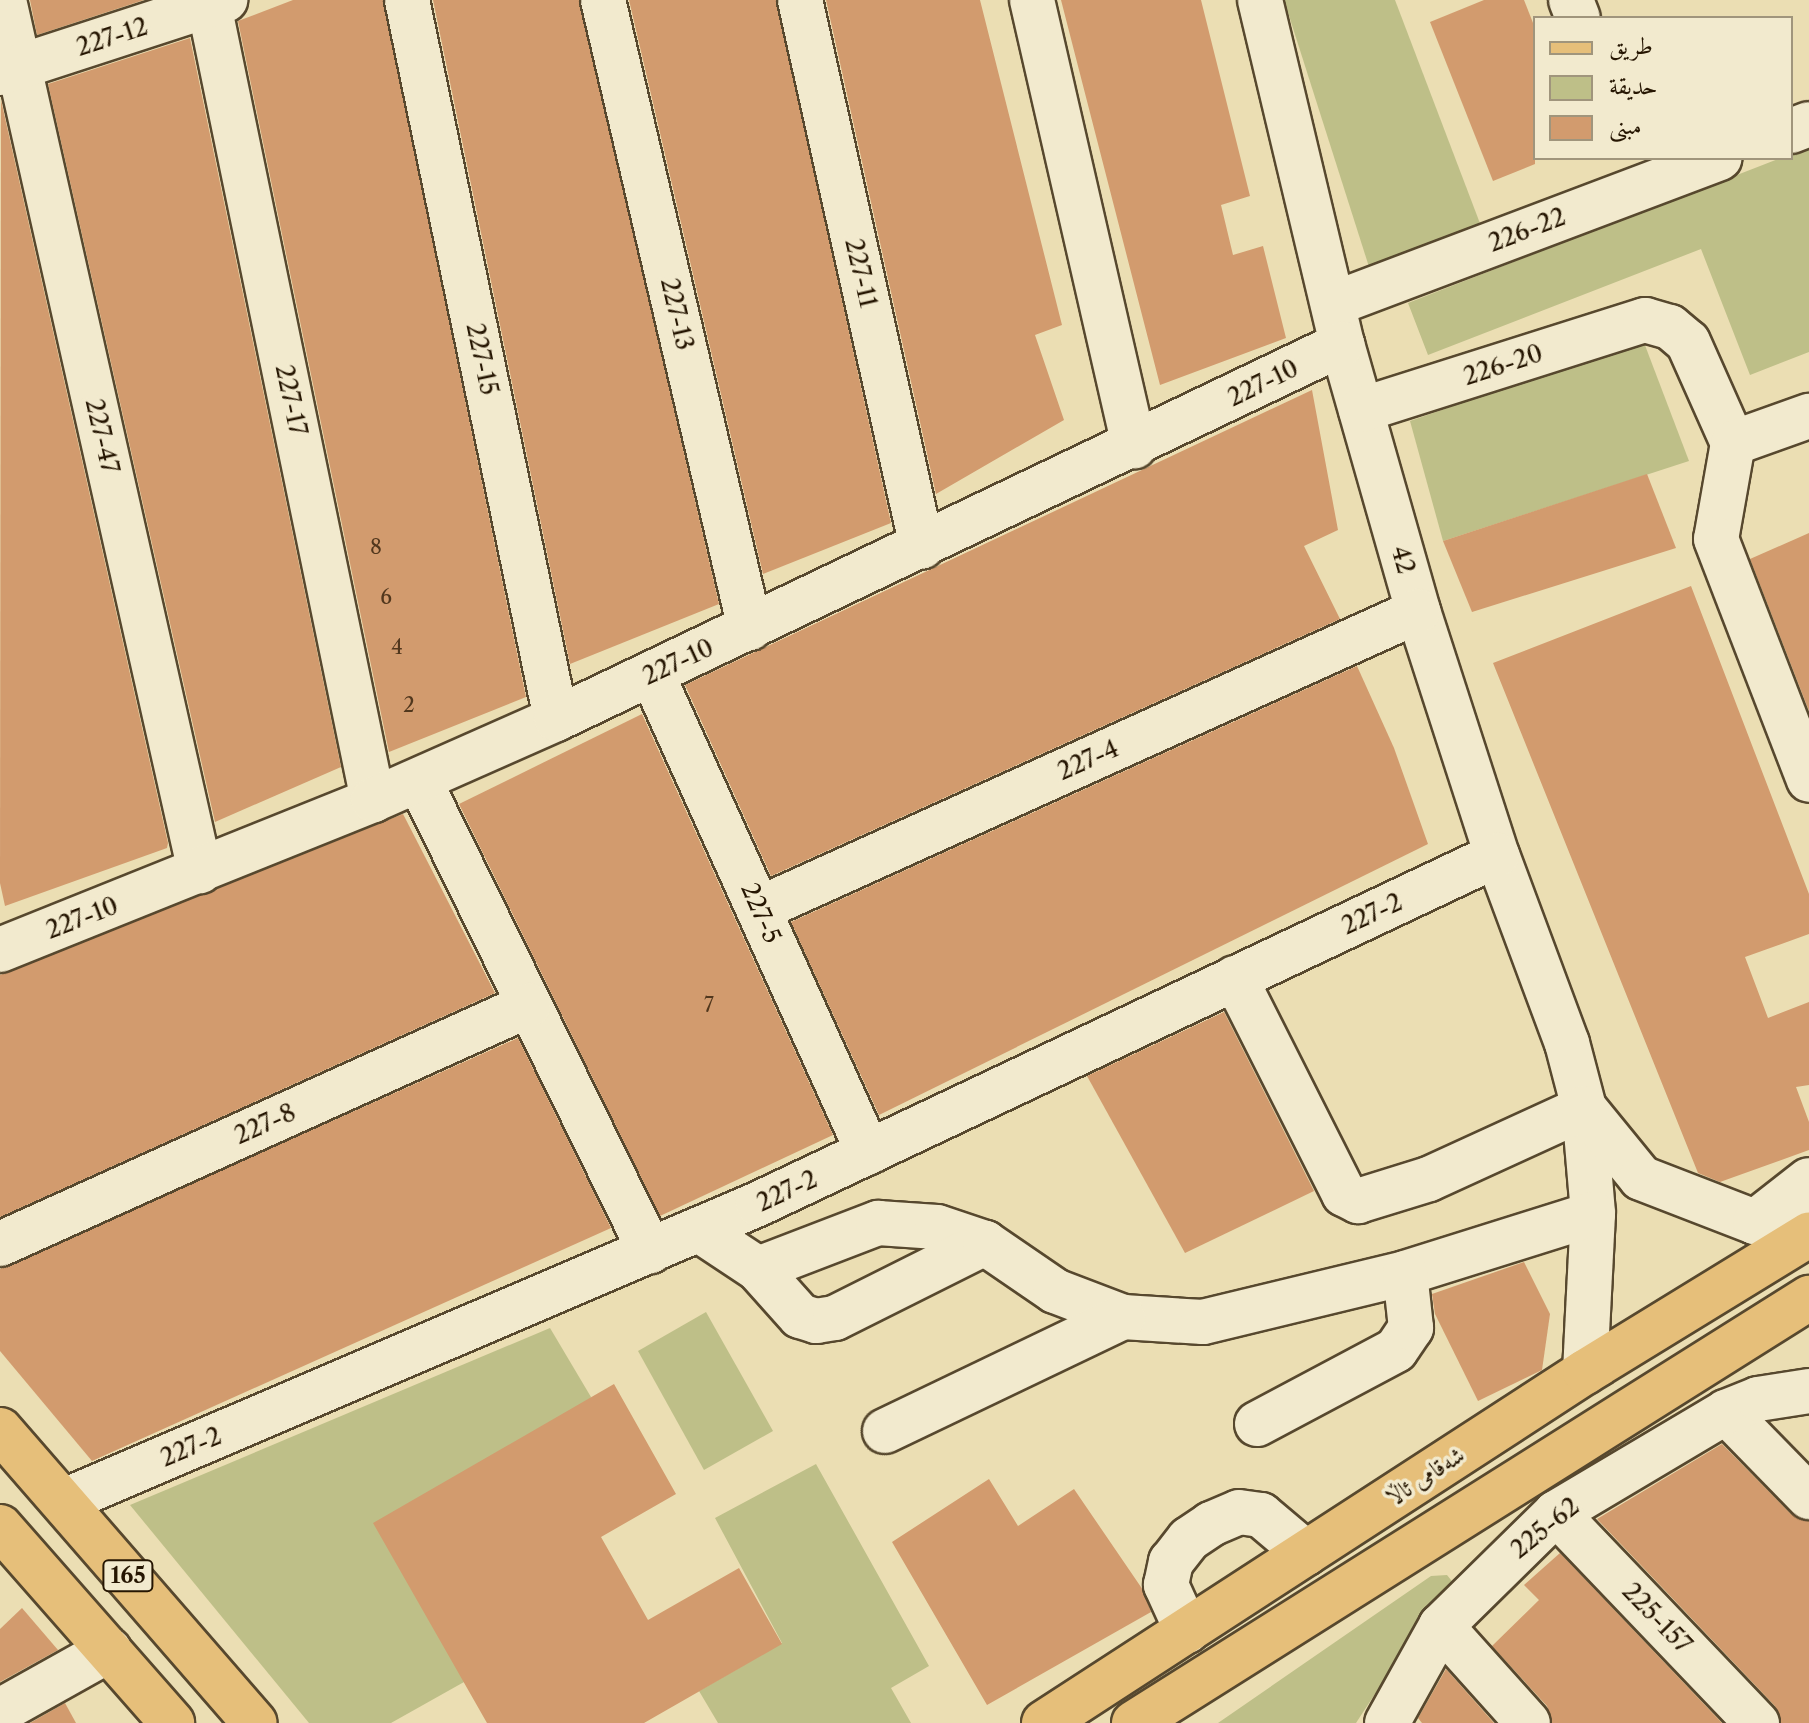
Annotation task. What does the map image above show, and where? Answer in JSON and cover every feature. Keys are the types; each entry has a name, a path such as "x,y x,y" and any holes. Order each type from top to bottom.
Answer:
{"main road":[{"name":"شه‌قامی ئاڵا","path":"1044,1723 1585,1372 1809,1235"},
{"path":"1134,1723 1809,1298"},
{"name":"165","path":"0,1430 255,1723"},
{"name":"165","path":"0,1527 172,1723"}],"street":[{"name":"227-47","path":"4,0 10,70 200,871"},
{"name":"227-15","path":"407,0 556,719"},
{"name":"227-13","path":"603,0 750,628"},
{"name":"227-11","path":"800,0 922,547"},
{"path":"1032,0 1134,446"},
{"name":"42","path":"1260,0 1361,410 1418,611 1497,855 1567,1043 1584,1108"},
{"name":"227-12","path":"10,70 214,2"},
{"name":"227-17","path":"214,2 373,800"},
{"name":"226-22","path":"1339,324 1641,172 1708,160"},
{"name":"226-20","path":"1361,410 1645,320 1670,327 1688,342 1733,443"},
{"name":"227-10","path":"0,950 373,800 556,719 1134,446 1339,324"},
{"path":"1809,416 1733,443 1716,539 1809,780"},
{"name":"227-4","path":"759,909 1418,611"},
{"name":"227-5","path":"652,674 868,1152"},
{"path":"419,780 650,1251"},
{"name":"227-2","path":"64,1501 699,1230 1497,855"},
{"path":"1235,978 1344,1194 1358,1201 1429,1179 1584,1108"},
{"name":"227-8","path":"0,1244 529,1005"},
{"path":"1584,1108 1593,1214 1585,1372"},
{"path":"1584,1108 1641,1178 1755,1222 1809,1227"},
{"path":"1755,1222 1809,1180"},
{"path":"758,1269 878,1223 937,1227 985,1243 1055,1291 1123,1317 1203,1322 1405,1273 1593,1214"},
{"path":"699,1230 758,1269 800,1316 816,1321 835,1318 985,1243"},
{"path":"1257,1424 1360,1374 1396,1350 1411,1328 1405,1273"},
{"path":"885,1431 1123,1317"},
{"name":"225-62","path":"1387,1723 1441,1626 1556,1513 1726,1412 1758,1399 1809,1391"},
{"path":"1726,1412 1809,1497"},
{"path":"1187,1631 1171,1602 1169,1573 1189,1539 1211,1524 1239,1512 1261,1515 1306,1553"},
{"name":"225-157","path":"1556,1513 1757,1723"},
{"path":"1441,1626 1528,1723"},
{"path":"0,1711 109,1650"}],"green space":[{"path":"1284,0 1395,0 1481,226 1370,270"},
{"path":"1809,147 1809,352 1750,375 1701,249 1428,355 1408,303 1776,160 1793,160 1793,153"},
{"path":"1643,340 1689,461 1443,541 1410,421"},
{"path":"706,1312 773,1431 704,1470 638,1351"},
{"path":"550,1328 591,1397 464,1682 391,1723 309,1723 130,1505"},
{"path":"816,1464 929,1666 891,1688 911,1723 718,1723 699,1691 782,1643 715,1518"},
{"path":"1447,1575 1455,1585 1412,1637 1356,1723 1218,1723 1431,1576"}],"building":[{"path":"30,0 144,0 37,35"},
{"path":"293,0 383,0 526,697 389,752 238,21"},
{"path":"433,0 579,0 719,604 570,664"},
{"path":"629,0 776,0 891,523 763,574"},
{"path":"826,0 980,0 1062,325 1035,335 1064,420 936,494"},
{"path":"1061,0 1201,0 1250,196 1221,205 1233,255 1263,246 1286,338 1160,385"},
{"path":"1484,0 1524,0 1533,23 1535,164 1493,181 1430,22"},
{"path":"190,38 341,767 215,822 48,84"},
{"path":"1,100 168,843 167,848 5,906 0,883"},
{"path":"1312,390 1338,530 1304,546 1340,619 771,876 685,685"},
{"path":"1647,474 1676,548 1472,612 1443,541"},
{"path":"1809,533 1809,711 1750,559"},
{"path":"1691,586 1809,894 1809,934 1745,957 1768,1018 1809,1002 1809,1085 1796,1087 1809,1122 1809,1150 1720,1182 1698,1173 1493,663"},
{"path":"1357,666 1394,748 1428,844 879,1115 791,922"},
{"path":"642,714 833,1135 660,1216 459,804"},
{"path":"403,814 495,993 0,1217 0,975"},
{"path":"1224,1012 1314,1191 1185,1253 1087,1076"},
{"path":"518,1038 611,1228 92,1461 0,1351 0,1269"},
{"path":"1524,1262 1550,1314 1542,1370 1478,1401 1435,1314 1432,1294"},
{"path":"614,1384 676,1494 601,1537 648,1620 739,1568 782,1644 644,1723 487,1723 373,1523"},
{"path":"1722,1444 1791,1514 1809,1521 1809,1723 1781,1723 1775,1706 1597,1519"},
{"path":"989,1479 1018,1526 1074,1489 1143,1590 1151,1612 987,1705 892,1542"},
{"path":"1560,1553 1722,1723 1552,1723 1547,1706 1492,1646 1539,1600 1524,1585"},
{"path":"22,1608 58,1650 0,1682 0,1629"},
{"path":"1446,1669 1494,1723 1422,1723 1418,1718"},
{"path":"65,1703 76,1723 30,1723"}]}
